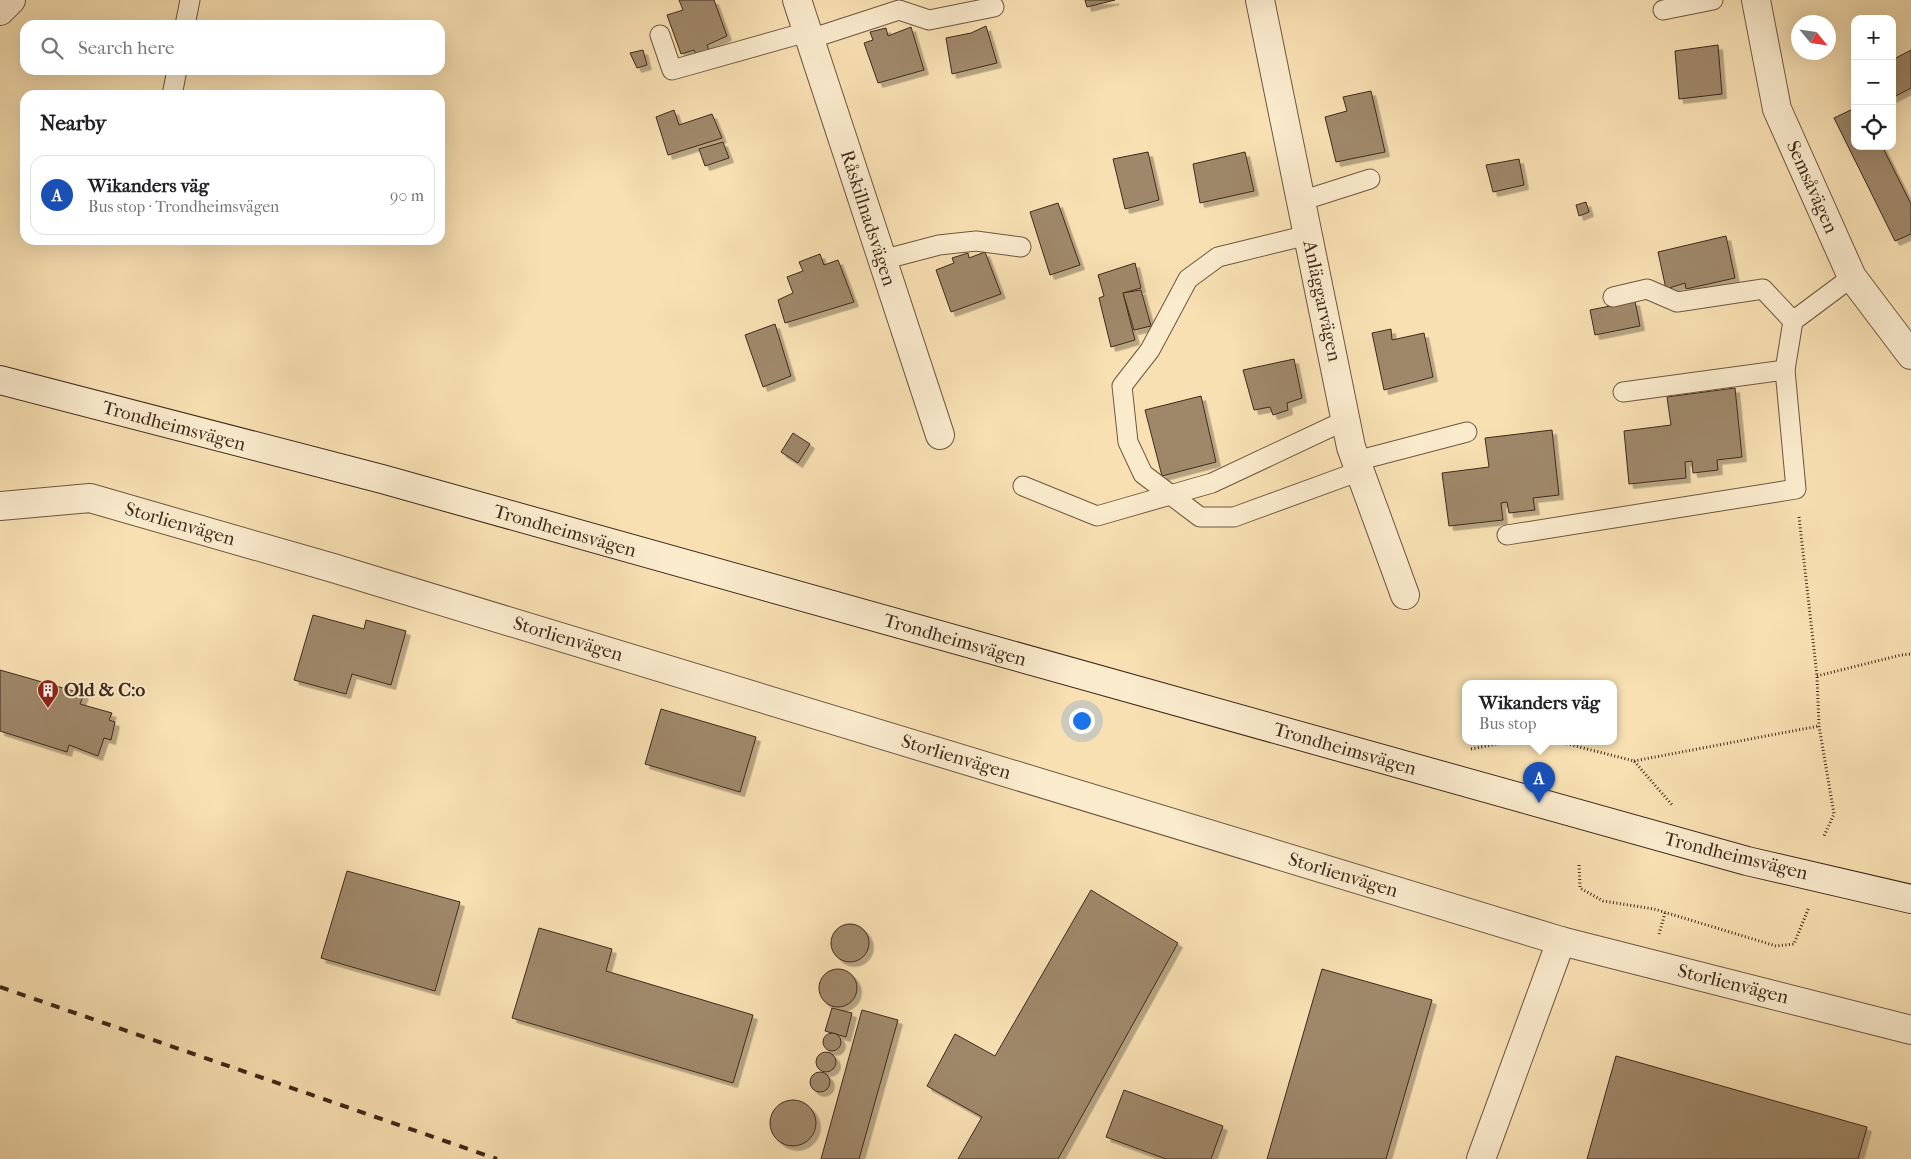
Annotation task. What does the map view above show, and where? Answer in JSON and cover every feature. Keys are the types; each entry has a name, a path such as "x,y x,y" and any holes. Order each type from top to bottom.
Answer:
{"street":[{"path":"0,11 12,0"},
{"name":"Råskillnadsvägen","path":"797,0 940,436"},
{"name":"Anläggarvägen","path":"1260,0 1346,420 1358,466 1405,595"},
{"name":"Semsåvägen","path":"1756,0 1777,109 1852,277 1911,356"},
{"name":"Trondheimsvägen","path":"0,380 382,479 1747,861 1911,899"},
{"name":"Storlienvägen","path":"0,506 90,498 334,568 1561,941 1911,1030"},
{"path":"1481,1159 1561,941"}],"lane":[{"path":"186,20 190,0"},
{"path":"1663,10 1713,0"},
{"path":"660,35 672,70 808,36 900,10 929,20 994,7"},
{"path":"173,90 176,75"},
{"path":"1301,201 1370,179"},
{"path":"1308,235 1218,256 1188,279 1150,350 1122,386 1128,442 1143,474 1200,517 1234,517 1358,466 1467,432"},
{"path":"882,260 939,244 976,241 1020,247"},
{"path":"1507,535 1796,489 1785,370 1793,320 1852,277"},
{"path":"1613,297 1647,289 1677,302 1763,289 1793,320"},
{"path":"1623,392 1785,370"},
{"path":"1023,486 1097,516 1212,483 1346,420"}],"path":[{"path":"1796,489 1817,676 1819,726 1834,814 1824,836"},
{"path":"1817,676 1911,654"},
{"path":"1571,745 1634,762 1819,726"},
{"path":"1634,762 1675,807"},
{"path":"1579,865 1580,888 1603,901 1654,910 1776,946 1794,944 1809,906"}],"building":[{"path":"679,0 714,0 727,36 707,45 710,54 697,58 694,50 681,54 667,15 683,10"},
{"path":"1085,0 1115,0 1087,7"},
{"path":"986,26 997,63 952,74 946,38 971,33"},
{"path":"911,27 924,70 878,83 864,43 873,40 870,32 886,28 888,36"},
{"path":"1718,45 1722,94 1679,99 1675,51"},
{"path":"643,50 647,65 637,68 630,53"},
{"path":"1911,50 1911,88 1896,96 1896,60 1896,58"},
{"path":"1371,91 1385,152 1336,162 1325,117 1347,111 1343,97"},
{"path":"674,110 679,125 712,114 722,138 668,155 656,117"},
{"path":"1851,110 1851,150 1884,150 1911,204 1911,234 1895,241 1834,118"},
{"path":"723,142 729,158 705,166 699,149"},
{"path":"1148,152 1159,200 1125,209 1113,159"},
{"path":"1245,152 1254,191 1200,203 1193,164"},
{"path":"1519,159 1524,185 1493,192 1486,165"},
{"path":"1586,202 1589,212 1579,216 1576,205"},
{"path":"1058,203 1080,265 1050,275 1030,212"},
{"path":"1726,236 1735,278 1686,289 1685,283 1666,289 1658,252"},
{"path":"985,252 1001,294 951,312 936,270 954,263 952,258 968,253 969,258"},
{"path":"820,254 824,265 838,260 854,302 785,323 778,300 793,293 787,277 803,271 799,262"},
{"path":"1135,263 1141,288 1123,293 1135,340 1111,347 1099,298 1104,296 1098,275"},
{"path":"1141,290 1151,326 1134,330 1123,293"},
{"path":"1635,301 1640,326 1595,335 1590,310"},
{"path":"775,324 791,376 763,387 745,335"},
{"path":"1391,329 1392,340 1424,333 1433,377 1384,390 1372,333"},
{"path":"1294,359 1302,398 1287,403 1288,410 1273,415 1270,407 1254,410 1243,370"},
{"path":"1735,388 1742,457 1717,460 1718,470 1693,473 1692,461 1685,462 1686,478 1629,484 1624,431 1671,425 1667,397"},
{"path":"1201,396 1216,462 1162,476 1145,410"},
{"path":"1552,430 1559,495 1533,498 1535,510 1509,513 1507,502 1501,503 1503,520 1449,526 1442,473 1489,467 1485,438"},
{"path":"793,433 810,444 798,463 781,452"},
{"path":"313,615 364,629 366,620 406,631 391,685 352,674 346,694 294,680"},
{"name":"Old & C:o","path":"0,670 84,694 80,704 112,713 109,720 115,722 111,740 104,738 98,756 69,745 67,752 0,731"},
{"path":"661,709 756,737 740,792 645,764"},
{"path":"347,871 460,902 435,991 321,958"},
{"path":"1091,890 1178,943 1058,1159 958,1159 982,1117 927,1086 955,1034 995,1056"},
{"path":"850,924 864,929 869,943 864,957 850,962 836,957 831,943 836,929"},
{"path":"539,928 612,949 606,971 753,1015 733,1083 512,1018"},
{"path":"838,969 852,974 857,988 852,1002 838,1007 824,1002 819,988 824,974"},
{"path":"1322,969 1432,1000 1386,1159 1267,1159"},
{"path":"832,1008 852,1013 846,1037 825,1031"},
{"path":"862,1010 898,1020 859,1159 821,1159"},
{"path":"828,1033 836,1033 841,1038 839,1049 828,1051 823,1046 823,1038"},
{"path":"826,1052 833,1055 836,1062 833,1069 826,1072 819,1069 816,1062 819,1055"},
{"path":"1616,1056 1867,1127 1858,1159 1587,1159"},
{"path":"820,1072 827,1075 830,1082 827,1089 820,1092 813,1089 810,1082 813,1075"},
{"path":"1124,1090 1223,1126 1211,1159 1166,1159 1106,1137"},
{"path":"798,1100 802,1101 812,1110 815,1114 815,1132 806,1142 798,1146 788,1146 780,1142 771,1132 770,1118 774,1110 784,1101"}],"railway":[{"path":"0,987 497,1159"}],"place":[{"name":"Old & C:o","path":"48,709"},
{"name":"Wikanders väg","path":"1539,803"}]}
